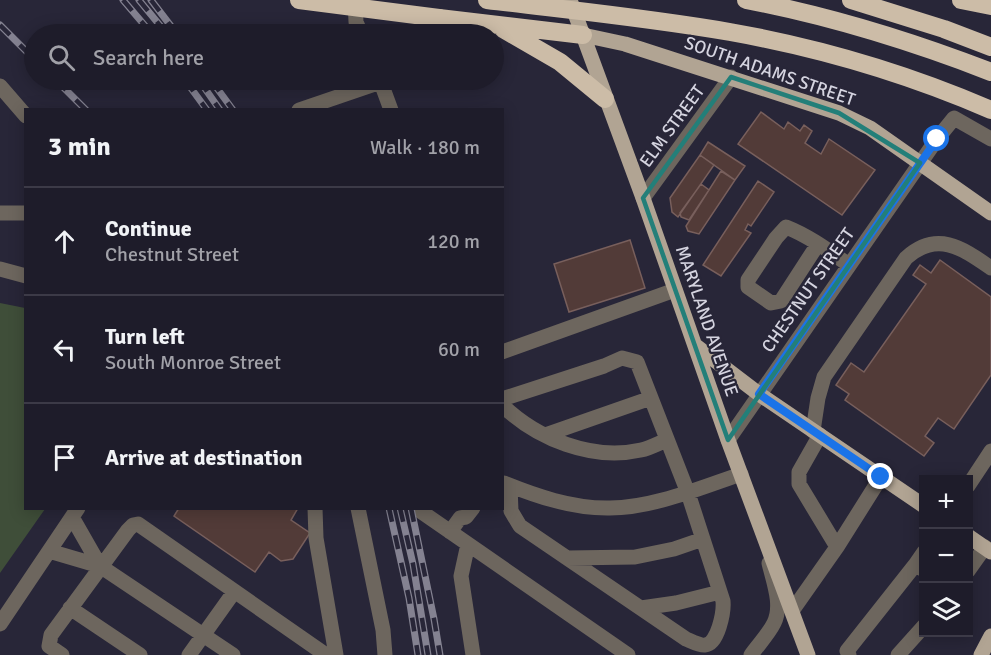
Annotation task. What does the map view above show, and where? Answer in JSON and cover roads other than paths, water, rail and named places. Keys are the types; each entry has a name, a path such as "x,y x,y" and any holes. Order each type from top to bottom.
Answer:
{"highway":[{"path":"299,0 482,24"},
{"path":"487,0 649,19 780,42 878,68 991,110"},
{"path":"746,0 857,26 922,46 991,72"},
{"path":"851,0 944,29 991,47"},
{"path":"961,0 991,6"},
{"path":"504,28 530,37 583,35"},
{"path":"530,37 605,99"}],"main road":[{"name":"MARYLAND AVENUE","path":"570,0 808,655"},
{"name":"SOUTH ADAMS STREET","path":"583,35 625,44 839,113 870,128 991,213"},
{"path":"696,346 759,394 919,503"},
{"path":"973,539 988,550"},
{"path":"981,655 991,636"}],"street":[{"path":"355,0 357,24"},
{"name":"ELM STREET","path":"643,198 731,77"},
{"path":"0,86 24,114"},
{"path":"305,108 355,90"},
{"path":"383,90 390,108"},
{"name":"CHESTNUT STREET","path":"728,440 920,163 954,118 991,139"},
{"path":"0,213 24,213"},
{"path":"818,244 781,302 771,303 748,287 748,280 786,227 818,244 849,265"},
{"path":"837,547 799,484 799,472 816,433 818,398 824,377 906,258 918,247 934,244 951,245 966,251 991,268"},
{"path":"0,269 24,268"},
{"path":"0,269 24,275"},
{"path":"504,351 675,290"},
{"path":"504,398 622,358 638,362 688,493 720,592 724,613 714,639 708,645 703,646 686,639 520,526 511,511 506,484"},
{"path":"545,435 651,398"},
{"path":"504,407 515,417 559,442 598,453 640,450 667,440"},
{"path":"973,480 991,451"},
{"path":"506,484 534,495 577,506 608,508 663,500 741,474"},
{"path":"792,611 837,547 881,477"},
{"path":"315,510 315,538 336,655"},
{"path":"358,510 383,630 385,655"},
{"path":"419,510 628,655"},
{"path":"450,532 458,513 466,517 471,510"},
{"path":"0,624 75,513 100,566"},
{"path":"751,655 774,623 778,604 759,519"},
{"path":"62,655 50,646 51,634 128,530 138,524 326,655"},
{"path":"567,558 635,557 674,549 703,539"},
{"path":"468,544 461,576 473,655"},
{"path":"973,567 988,550"},
{"path":"48,551 100,566 233,655"},
{"path":"849,655 847,651 919,565"},
{"path":"189,655 234,592"},
{"path":"641,608 676,603 720,592"},
{"path":"70,608 140,655"},
{"path":"898,655 919,632"}],"railway":[{"path":"123,0 143,24"},
{"path":"139,0 159,24"},
{"path":"151,0 169,24"},
{"path":"0,25 24,49"},
{"path":"66,90 84,108"},
{"path":"192,90 206,108"},
{"path":"206,90 219,108"},
{"path":"218,90 232,108"},
{"path":"389,510 409,598 418,655"},
{"path":"400,510 413,564 428,655"},
{"path":"411,510 440,655"}]}
